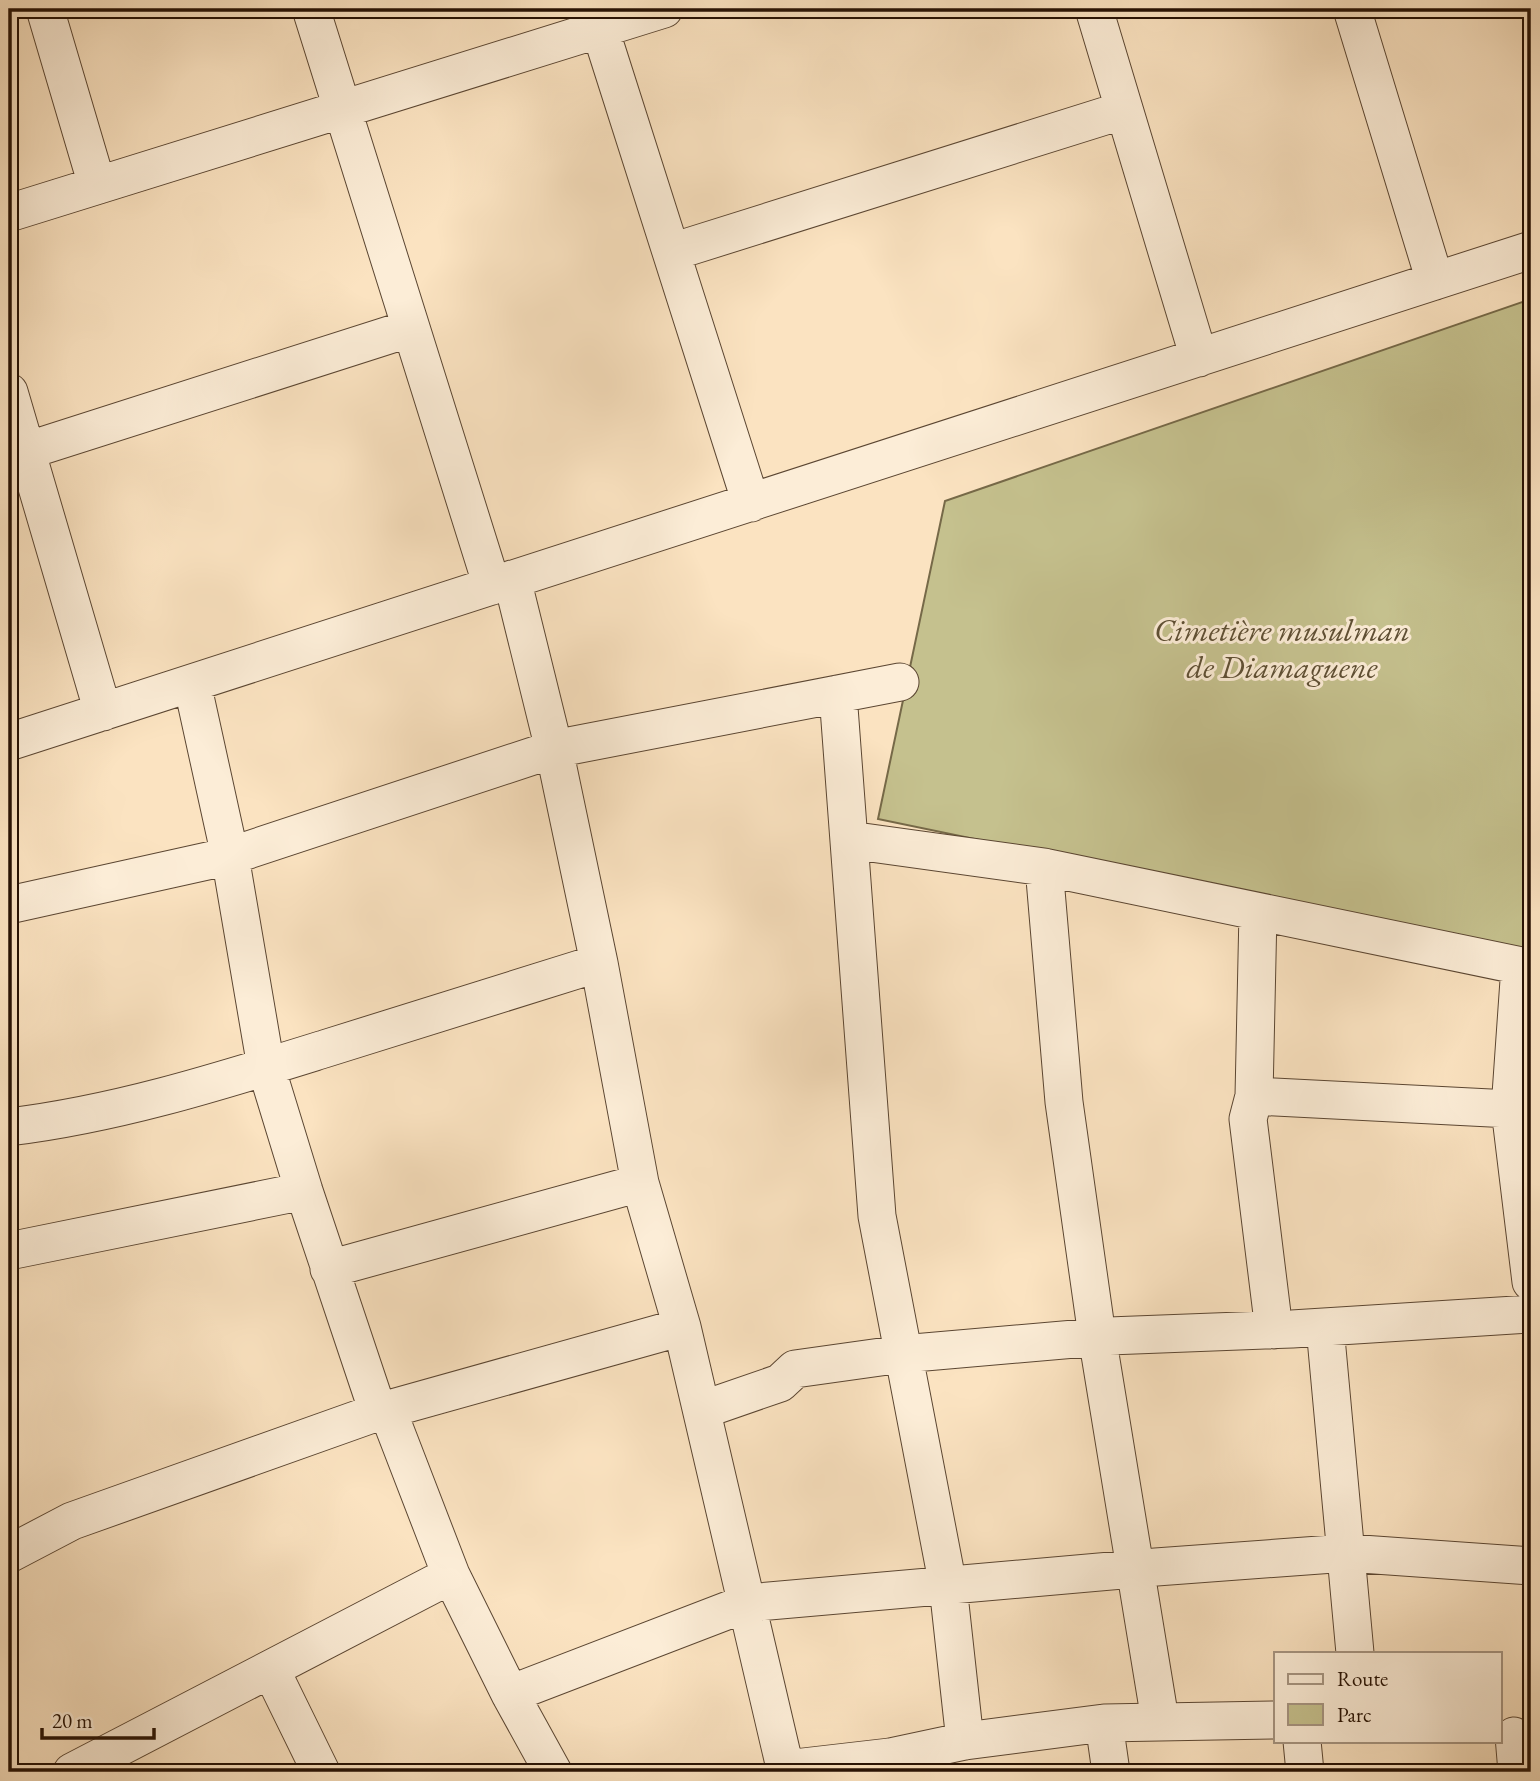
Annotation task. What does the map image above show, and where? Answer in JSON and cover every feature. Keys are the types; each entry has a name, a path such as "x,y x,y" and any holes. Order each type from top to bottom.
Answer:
{"street":[{"path":"45,9 97,185"},
{"path":"311,9 411,328 502,583 554,749 599,963 640,1183 682,1327 786,1771 891,1765 965,1741 1104,1723 1274,1720"},
{"path":"9,213 664,9"},
{"path":"1094,9 1199,358"},
{"path":"1352,9 1435,281"},
{"path":"600,29 751,503"},
{"path":"672,252 1124,110"},
{"path":"9,742 1531,250"},
{"path":"26,451 411,328"},
{"path":"9,392 103,712"},
{"path":"9,905 230,856 554,749 900,682"},
{"path":"192,683 230,856 266,1067 303,1191 329,1269 383,1410 451,1574 510,1694 553,1772"},
{"path":"838,694 877,1216 948,1586 965,1741"},
{"path":"849,839 1044,867 1526,967 1520,1108 1531,1282"},
{"path":"1044,867 1064,1102 1097,1336 1160,1720"},
{"path":"1258,912 1254,1096 1248,1119 1274,1330"},
{"path":"9,1127 68,1120 148,1101 599,963"},
{"path":"1254,1096 1520,1108"},
{"path":"329,1269 640,1183"},
{"path":"9,1251 303,1191"},
{"path":"702,1410 780,1383 795,1369 902,1354 1097,1336 1274,1330 1531,1314"},
{"path":"9,1554 72,1521 383,1410 682,1327"},
{"path":"1325,1327 1355,1652"},
{"path":"510,1694 747,1603 1135,1568 1347,1553 1531,1566"},
{"path":"72,1772 451,1574"},
{"path":"271,1670 320,1772"},
{"path":"1104,1723 1111,1772"},
{"path":"1515,1736 1517,1772"},
{"path":"1302,1742 1306,1772"}],"green space":[{"name":"Cimetière musulman de Diamaguene","path":"1531,299 1531,954 878,819 945,501"}]}
